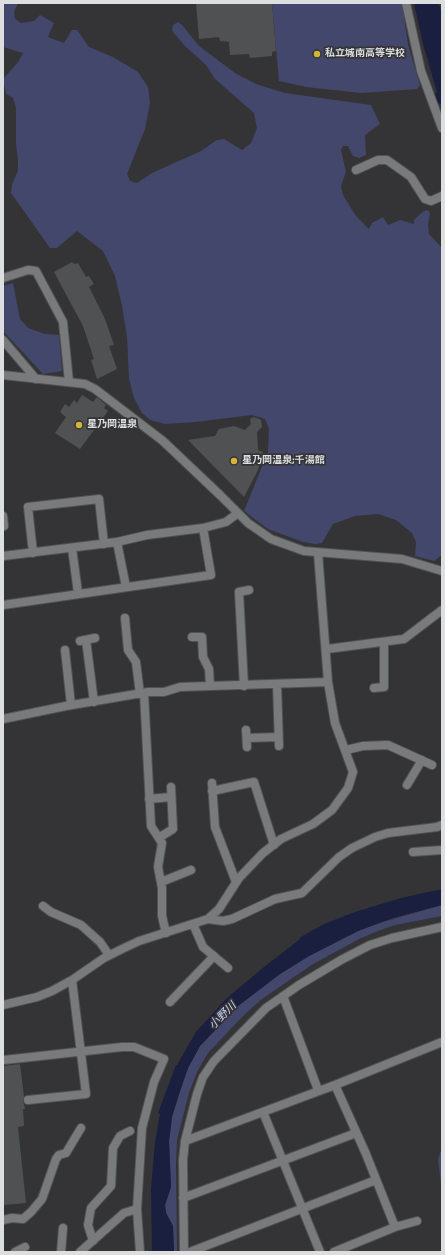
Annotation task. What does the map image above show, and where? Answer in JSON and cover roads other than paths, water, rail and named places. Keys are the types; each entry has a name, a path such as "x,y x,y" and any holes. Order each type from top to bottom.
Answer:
{"street":[{"path":"406,3 421,71 442,128"},
{"path":"356,170 378,160 386,160 411,177 425,199 431,201 442,196"},
{"path":"3,278 28,270 36,271 63,322 69,382"},
{"path":"3,340 36,379"},
{"path":"3,375 86,384 163,441 248,523 271,540 304,551 402,559 442,571"},
{"path":"33,553 28,507 99,499 104,544"},
{"path":"3,556 104,544 146,535 203,528 226,522 238,513"},
{"path":"3,516 4,526"},
{"path":"3,605 211,575 203,528"},
{"path":"117,542 126,587"},
{"path":"72,548 78,593"},
{"path":"208,919 225,902 236,882 254,861 280,839 325,817 339,802 352,778 353,772 336,723 328,682 327,649 318,553"},
{"path":"244,686 239,592 249,590"},
{"path":"327,649 404,639 442,610"},
{"path":"125,618 128,650 136,662 142,694 151,826 162,842 158,867 161,882 162,916 166,933"},
{"path":"192,637 202,637 203,657 209,669 210,686"},
{"path":"242,638 251,637"},
{"path":"94,702 83,640 95,638"},
{"path":"374,688 384,687 384,642"},
{"path":"65,650 71,705"},
{"path":"3,720 71,705 164,692 180,687 328,682"},
{"path":"277,684 279,746"},
{"path":"247,747 247,734 278,737"},
{"path":"346,750 384,741 432,765"},
{"path":"407,781 422,760"},
{"path":"236,882 215,827 212,786 254,782 274,844"},
{"path":"160,837 173,829 171,787"},
{"path":"149,799 171,796"},
{"path":"3,1008 3,1004 37,997 72,980 109,955 139,941 208,919 223,921 232,919 275,899 302,893 339,856 375,837 388,833 437,827 442,824"},
{"path":"413,852 422,855 442,850"},
{"path":"161,882 191,870"},
{"path":"43,906 51,912 81,925 100,942 109,955"},
{"path":"193,924 203,947 228,968"},
{"path":"184,1252 182,1160 185,1141 197,1094 203,1077 214,1061 266,1008 341,960 370,945 392,938 442,927"},
{"path":"170,1002 214,956"},
{"path":"28,1100 86,1094 72,980"},
{"path":"283,996 318,1090"},
{"path":"185,1141 318,1090 335,1085 442,1042"},
{"path":"4,1060 81,1051 134,1047 164,1059 154,1082 142,1128 138,1209 140,1252"},
{"path":"335,1085 395,1227"},
{"path":"263,1112 320,1252"},
{"path":"3,1220 12,1218 23,1219 42,1199 56,1159 59,1155 66,1153 81,1128"},
{"path":"93,1241 88,1225 91,1208 111,1186 113,1148 120,1136 130,1131"},
{"path":"183,1198 356,1133"},
{"path":"190,1252 376,1180"},
{"path":"80,1252 124,1213 138,1209"},
{"path":"334,1252 395,1227 417,1221"},
{"path":"61,1252 63,1228"},
{"path":"15,1252 25,1247"}],"water":[{"path":"414,3 439,3 442,16 442,104 437,103 434,94 437,92 423,44"},
{"name":"小野川","path":"442,889 442,905 393,918 358,931 309,956 280,974 238,1006 200,1046 188,1068 172,1117 169,1141 171,1187 165,1205 166,1213 173,1226 174,1252 152,1252 151,1189 155,1142 160,1114 158,1113 176,1065 196,1032 227,998 300,939 299,938 324,924 355,912 401,898"}],"place":[{"name":"私立城南高等学校","path":"317,54"},
{"name":"星乃岡温泉","path":"79,425"},
{"name":"星乃岡温泉;千湯館","path":"234,461"}]}
